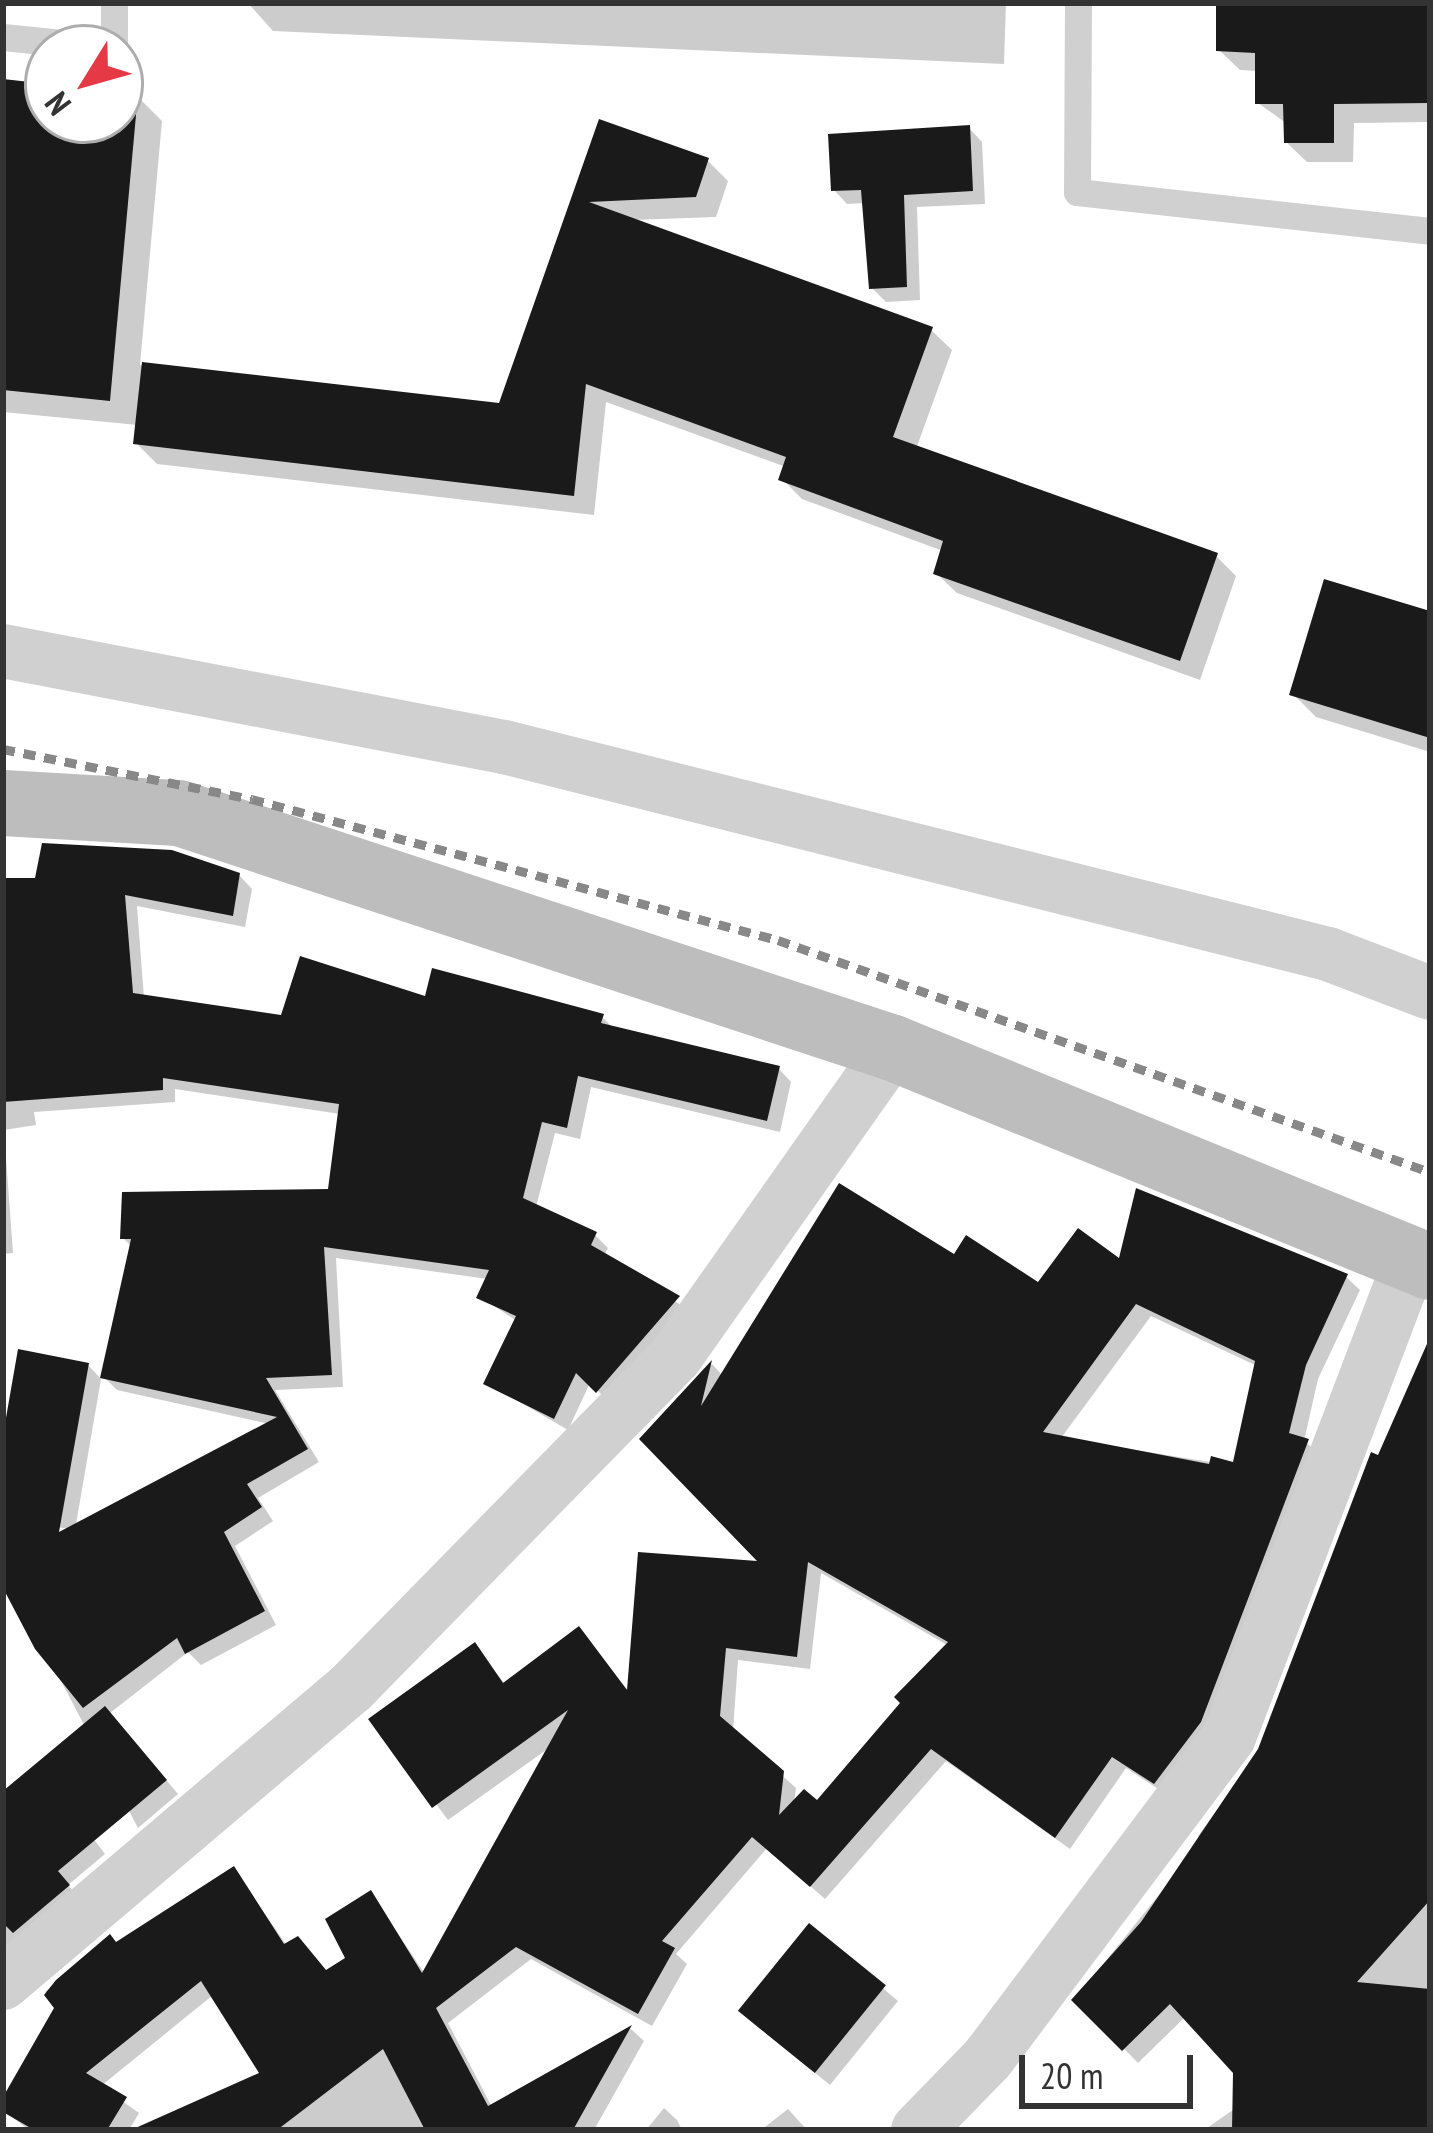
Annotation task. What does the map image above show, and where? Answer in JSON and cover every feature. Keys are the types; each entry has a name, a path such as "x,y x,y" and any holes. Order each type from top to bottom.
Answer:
{"street":[{"path":"3,651 504,748 1328,954 1430,993"},
{"path":"3,803 178,813 893,1048 1421,1263 1229,1737 988,2058 918,2130"},
{"path":"3,1984 351,1688 676,1356 893,1048"}],"lane":[{"path":"1078,3 1077,192 1430,232"}],"building":[{"path":"1430,4 1430,103 1334,104 1334,143 1284,143 1283,104 1255,104 1255,53 1216,51 1216,5"},
{"path":"3,79 24,81 24,144 133,144 110,401 3,390"},
{"path":"599,119 709,158 696,197 589,202 933,327 893,437 1218,553 1180,661 933,574 943,541 778,480 786,457 586,384 574,496 133,444 142,362 499,403"},
{"path":"970,125 973,191 904,195 907,287 869,289 861,190 831,191 828,134"},
{"path":"1324,579 1430,611 1430,738 1289,695"},
{"path":"42,843 172,850 240,873 233,916 125,895 133,993 281,1015 300,956 425,996 432,968 604,1014 601,1023 780,1066 767,1121 578,1076 567,1128 542,1122 523,1198 597,1232 591,1245 680,1296 596,1393 576,1373 554,1419 483,1384 516,1316 476,1298 489,1270 324,1247 332,1375 266,1378 308,1449 247,1484 262,1507 224,1532 265,1611 185,1654 177,1638 83,1708 35,1649 3,1588 3,1435 18,1349 89,1363 59,1532 277,1417 100,1378 131,1239 120,1239 122,1192 328,1189 339,1104 163,1078 163,1090 3,1102 3,878 35,878"},
{"path":"839,1183 954,1254 966,1235 1038,1282 1078,1228 1119,1258 1136,1188 1348,1274 1306,1365 1289,1433 1309,1439 1201,1722 1154,1784 1112,1757 1055,1838 931,1749 810,1887 752,1837 662,1941 675,1948 638,2014 516,1947 436,2008 488,2106 632,2025 573,2130 425,2130 383,2049 277,2130 131,2130 259,2073 201,1981 86,2073 127,2097 107,2130 34,2130 3,2112 3,2097 54,2008 44,1995 56,1980 110,1934 116,1942 234,1866 284,1944 298,1936 326,1970 345,1958 325,1919 371,1890 422,1973 568,1710 432,1808 368,1719 475,1642 503,1683 579,1626 627,1690 638,1552 757,1561 639,1439 712,1360 701,1406","holes":["1136,1304 1255,1361 1233,1462 1211,1456 1209,1464 1043,1432","808,1562 948,1642 894,1697 900,1703 817,1800 804,1789 779,1815 784,1771 720,1716 726,1648 797,1657"]},
{"path":"1430,1337 1430,1900 1357,1982 1430,1989 1430,2130 1232,2130 1233,2073 1170,2004 1122,2051 1071,2000 1141,1922 1258,1749 1371,1452 1378,1455"},
{"path":"105,1706 167,1780 58,1871 70,1885 13,1933 3,1923 3,1791"},
{"path":"809,1923 886,1985 815,2073 738,2011"}],"railway":[{"path":"3,749 252,799 778,940 1430,1172"}]}
